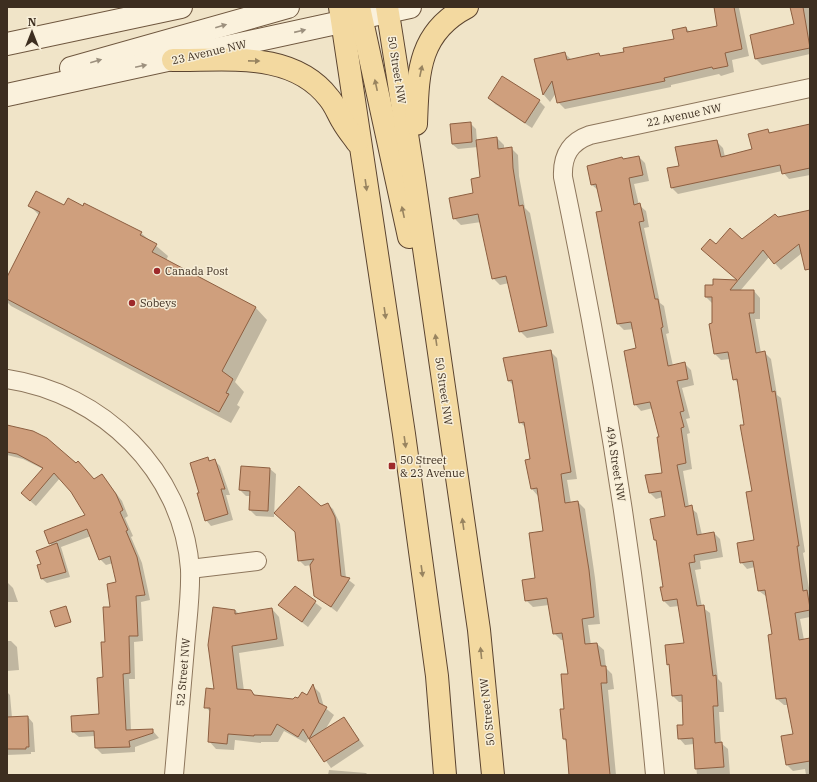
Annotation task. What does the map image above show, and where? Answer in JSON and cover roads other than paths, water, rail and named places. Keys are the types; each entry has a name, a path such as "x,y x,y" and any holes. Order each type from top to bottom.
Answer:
{"main road":[{"path":"7,44 181,7"},
{"path":"14,94 68,68 288,7"},
{"name":"23 Avenue NW","path":"14,94 173,60 354,12 410,7"},
{"path":"414,179 416,98 421,70 429,40 457,13 467,7"},
{"name":"50 Street NW","path":"386,9 414,179 479,630 493,775"},
{"path":"354,12 360,146 404,434 434,660 445,775"},
{"path":"354,12 407,231 431,303"},
{"path":"173,60 257,60 278,64 294,70 317,85 330,98 344,123 360,146"}],"street":[{"name":"22 Avenue NW","path":"565,155 576,141 590,135 810,88"},
{"name":"49A Street NW","path":"565,155 562,177 605,398 638,611 655,775"},
{"name":"52 Street NW","path":"7,379 44,387 86,406 103,416 124,433 138,448 150,464 171,498 183,528 190,569 189,602 174,775"},
{"path":"190,569 257,561"}],"place":[{"name":"Canada Post","path":"157,271"},
{"name":"Sobeys","path":"132,303"},
{"name":"50 Street & 23 Avenue","path":"392,466"}]}
